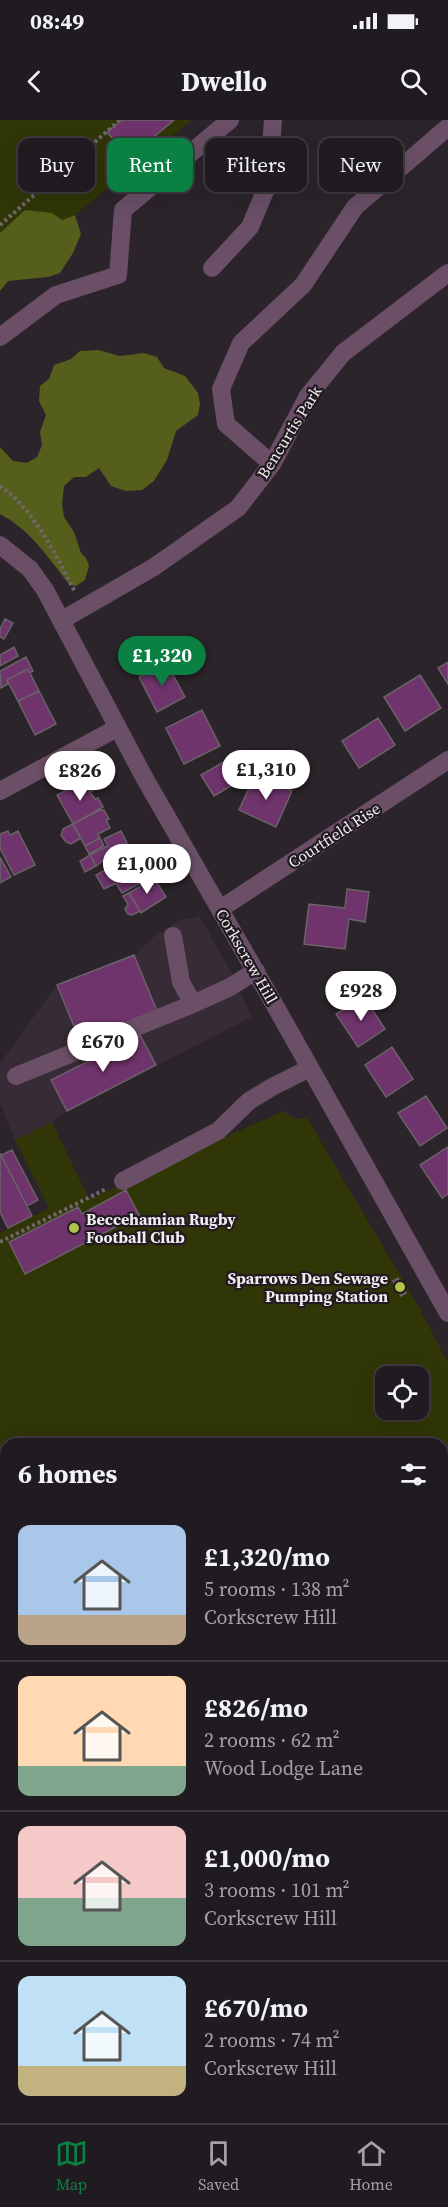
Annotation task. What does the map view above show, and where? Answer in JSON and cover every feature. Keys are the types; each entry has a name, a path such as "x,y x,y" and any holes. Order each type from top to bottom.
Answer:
{"street":[{"path":"0,337 56,295 118,275 123,210 230,120"},
{"path":"212,268 250,227 268,184 273,120"},
{"path":"272,464 226,424 221,389 241,343 303,285 355,207 448,127"},
{"name":"Bencurtis Park","path":"62,620 154,567 238,508 272,464 308,396 343,352 448,273"},
{"name":"Corkscrew Hill","path":"0,545 30,569 45,590 117,728 448,1313"},
{"path":"0,791 117,728"},
{"name":"Courtfield Rise","path":"220,909 448,760"},
{"path":"173,936 181,982 192,1004"},
{"path":"16,1076 192,1004 230,987 256,971"},
{"path":"123,1180 218,1131 249,1101 310,1068"}],"path":[{"path":"0,225 120,120"},
{"path":"0,486 9,491 43,535 84,608"},
{"path":"0,1242 123,1180"}],"shaded area":[{"path":"199,915 232,974 252,1017 15,1140 0,1104 0,1063 57,985 134,955 155,936 181,919 196,918"}],"green space":[{"path":"0,120 192,120 170,138 107,138 107,189 75,215 62,220 25,210 0,233"},
{"path":"25,210 52,213 62,220 75,215 81,234 73,253 60,273 48,277 8,281 0,291 0,233"},
{"path":"98,350 120,356 144,353 157,357 164,368 185,376 198,393 200,404 198,415 176,431 167,460 154,481 142,490 126,491 111,486 99,468 86,477 74,477 64,486 62,504 64,517 74,532 81,553 89,566 85,580 76,586 70,585 30,536 0,514 0,447 13,461 27,463 37,457 42,445 40,432 46,415 39,401 40,386 49,379 54,365 71,359 80,351"},
{"path":"283,1111 295,1119 307,1118 419,1307 448,1363 448,1438 0,1438 0,1233 49,1208 15,1140 52,1122 89,1199"}],"building":[{"path":"122,120 174,120 153,138 112,138 107,132"},
{"path":"5,619 13,623 4,639 0,637 0,629"},
{"path":"14,647 18,656 0,666 0,655"},
{"path":"26,657 33,671 30,673 28,669 7,680 8,684 1,688 0,671"},
{"path":"166,662 185,697 157,712 139,677"},
{"path":"448,662 448,684 438,668"},
{"path":"28,669 39,691 18,701 7,680"},
{"path":"420,675 441,708 405,731 384,697"},
{"path":"39,691 56,724 35,735 18,701"},
{"path":"202,710 220,746 184,764 166,728"},
{"path":"378,718 395,745 359,768 342,741"},
{"path":"234,756 246,777 214,796 201,775"},
{"path":"255,775 292,791 276,827 239,810"},
{"path":"89,781 94,790 90,792 95,799 98,798 103,807 73,824 57,795"},
{"path":"104,810 109,819 106,820 110,828 98,834 100,838 85,846 73,824"},
{"path":"73,824 81,838 71,844 66,842 61,835 63,829"},
{"path":"8,831 10,835 18,831 35,865 14,875 0,848 0,834"},
{"path":"121,831 127,843 96,866 90,855 108,846 104,839"},
{"path":"100,838 104,846 89,854 85,846"},
{"path":"90,855 96,866 85,872 80,861"},
{"path":"123,856 142,882 122,893 116,883 104,889 96,875"},
{"path":"0,857 11,877 0,883"},
{"path":"154,878 166,897 141,913 129,893"},
{"path":"347,889 369,892 365,922 349,919 345,949 304,944 309,904 345,908"},
{"path":"129,893 140,911 132,915 128,914 125,909 128,904 123,896"},
{"path":"134,955 157,1011 80,1041 57,985"},
{"path":"364,997 385,1029 358,1047 336,1014"},
{"path":"140,1035 156,1065 67,1111 51,1080"},
{"path":"392,1047 413,1079 386,1097 365,1065"},
{"path":"426,1096 447,1128 420,1146 398,1113"},
{"path":"448,1147 448,1194 442,1198 420,1165"},
{"path":"12,1150 38,1200 27,1206 1,1155"},
{"path":"0,1153 32,1216 8,1228 0,1212"},
{"name":"Beccehamian Rugby Football Club","path":"126,1190 139,1215 25,1274 9,1242 78,1207 82,1214"},
{"name":"Sparrows Den Sewage Pumping Station","path":"398,1278 406,1293 401,1296 393,1281"}],"place":[{"name":"Beccehamian Rugby Football Club","path":"74,1228"},
{"name":"Sparrows Den Sewage Pumping Station","path":"400,1287"}]}
